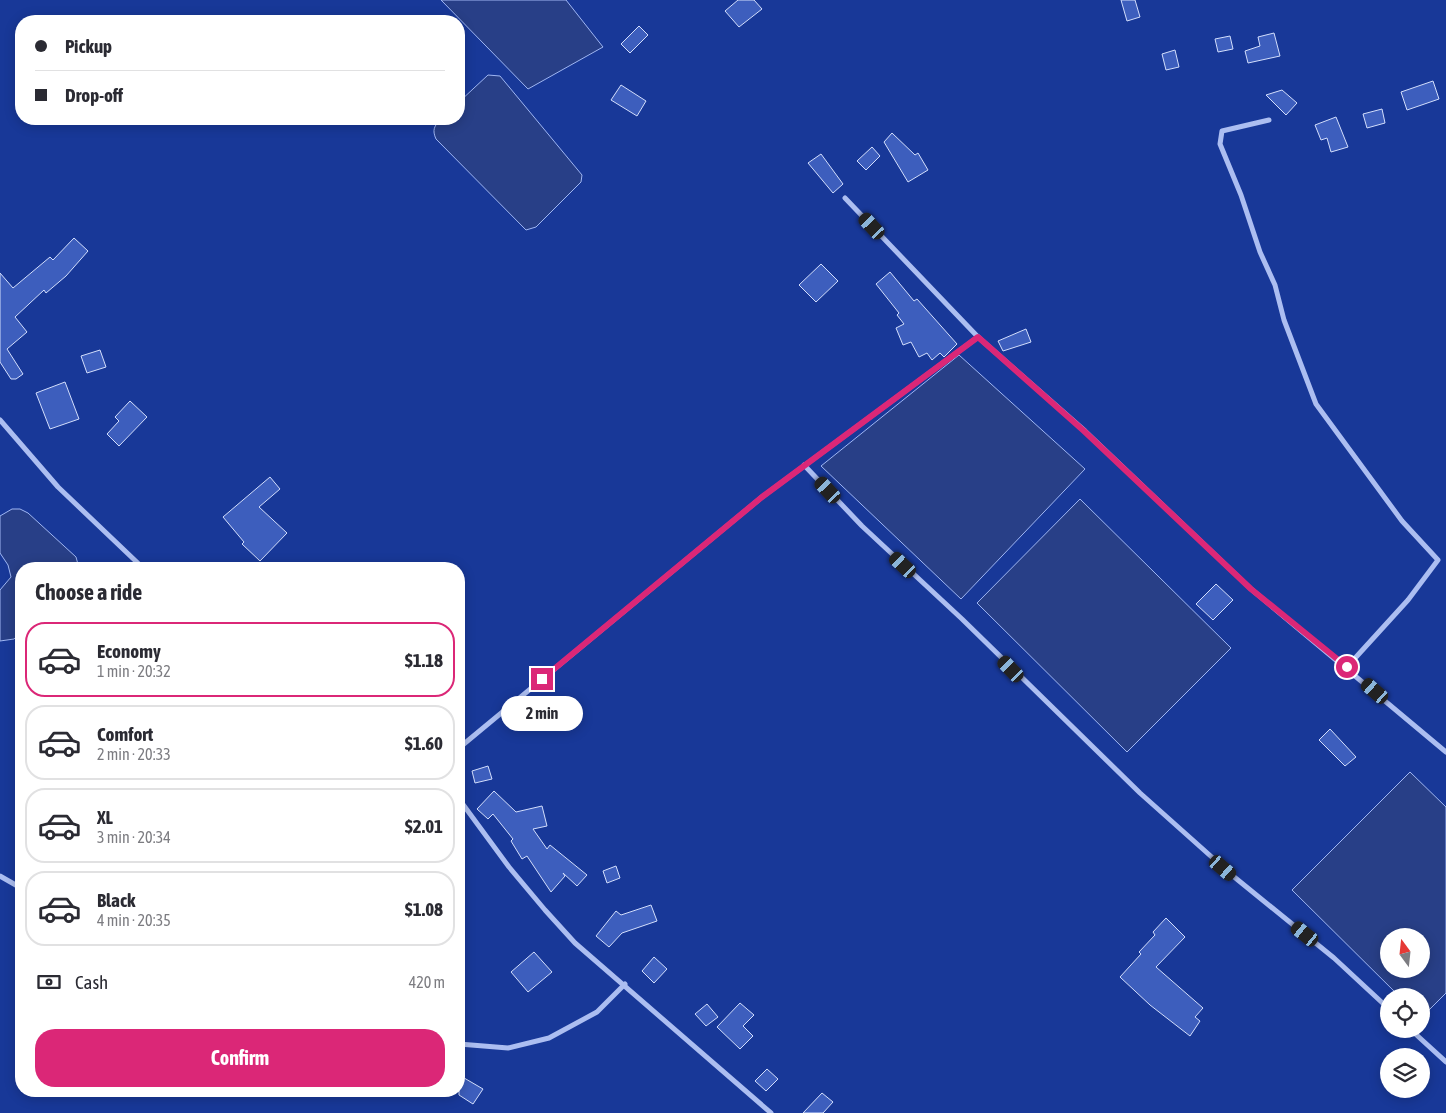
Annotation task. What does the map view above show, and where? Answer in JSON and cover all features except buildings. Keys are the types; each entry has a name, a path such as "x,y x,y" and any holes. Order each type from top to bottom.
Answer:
{"street":[{"path":"1269,120 1222,131 1220,144 1241,195 1260,252 1275,285 1284,320 1316,404 1397,514 1438,560 1408,600 1347,667"},
{"path":"845,198 978,337 1084,431 1251,589 1347,667 1446,752"},
{"path":"465,743 670,572 804,465 978,337"},
{"path":"0,420 58,487 137,562"},
{"path":"804,465 862,526 962,619 1140,793 1233,876 1334,958 1380,1001"},
{"path":"465,807 545,910 575,943 771,1113"},
{"path":"0,876 15,885"},
{"path":"465,1044 508,1048 548,1038 597,1012 624,984"},
{"path":"1420,1038 1446,1062"}],"water":[{"path":"441,0 566,0 603,47 528,89 465,25 465,15 456,15"},
{"path":"488,75 500,76 582,175 581,182 536,227 526,230 436,139 434,128 436,125 465,125 465,96"},
{"path":"959,355 1085,469 961,599 821,466"},
{"path":"1080,499 1231,648 1127,752 977,603"},
{"path":"12,509 20,509 28,513 76,557 77,562 15,562 15,638 0,641 0,590 11,577 8,565 0,553 0,516"},
{"path":"1410,772 1446,807 1446,993 1430,1009 1430,988 1391,988 1381,978 1430,978 1430,928 1380,928 1380,977 1292,890"}],"route":[{"path":"542,679 762,497 916,380 978,337 1084,431 1251,589 1321,648 1347,667"}]}
